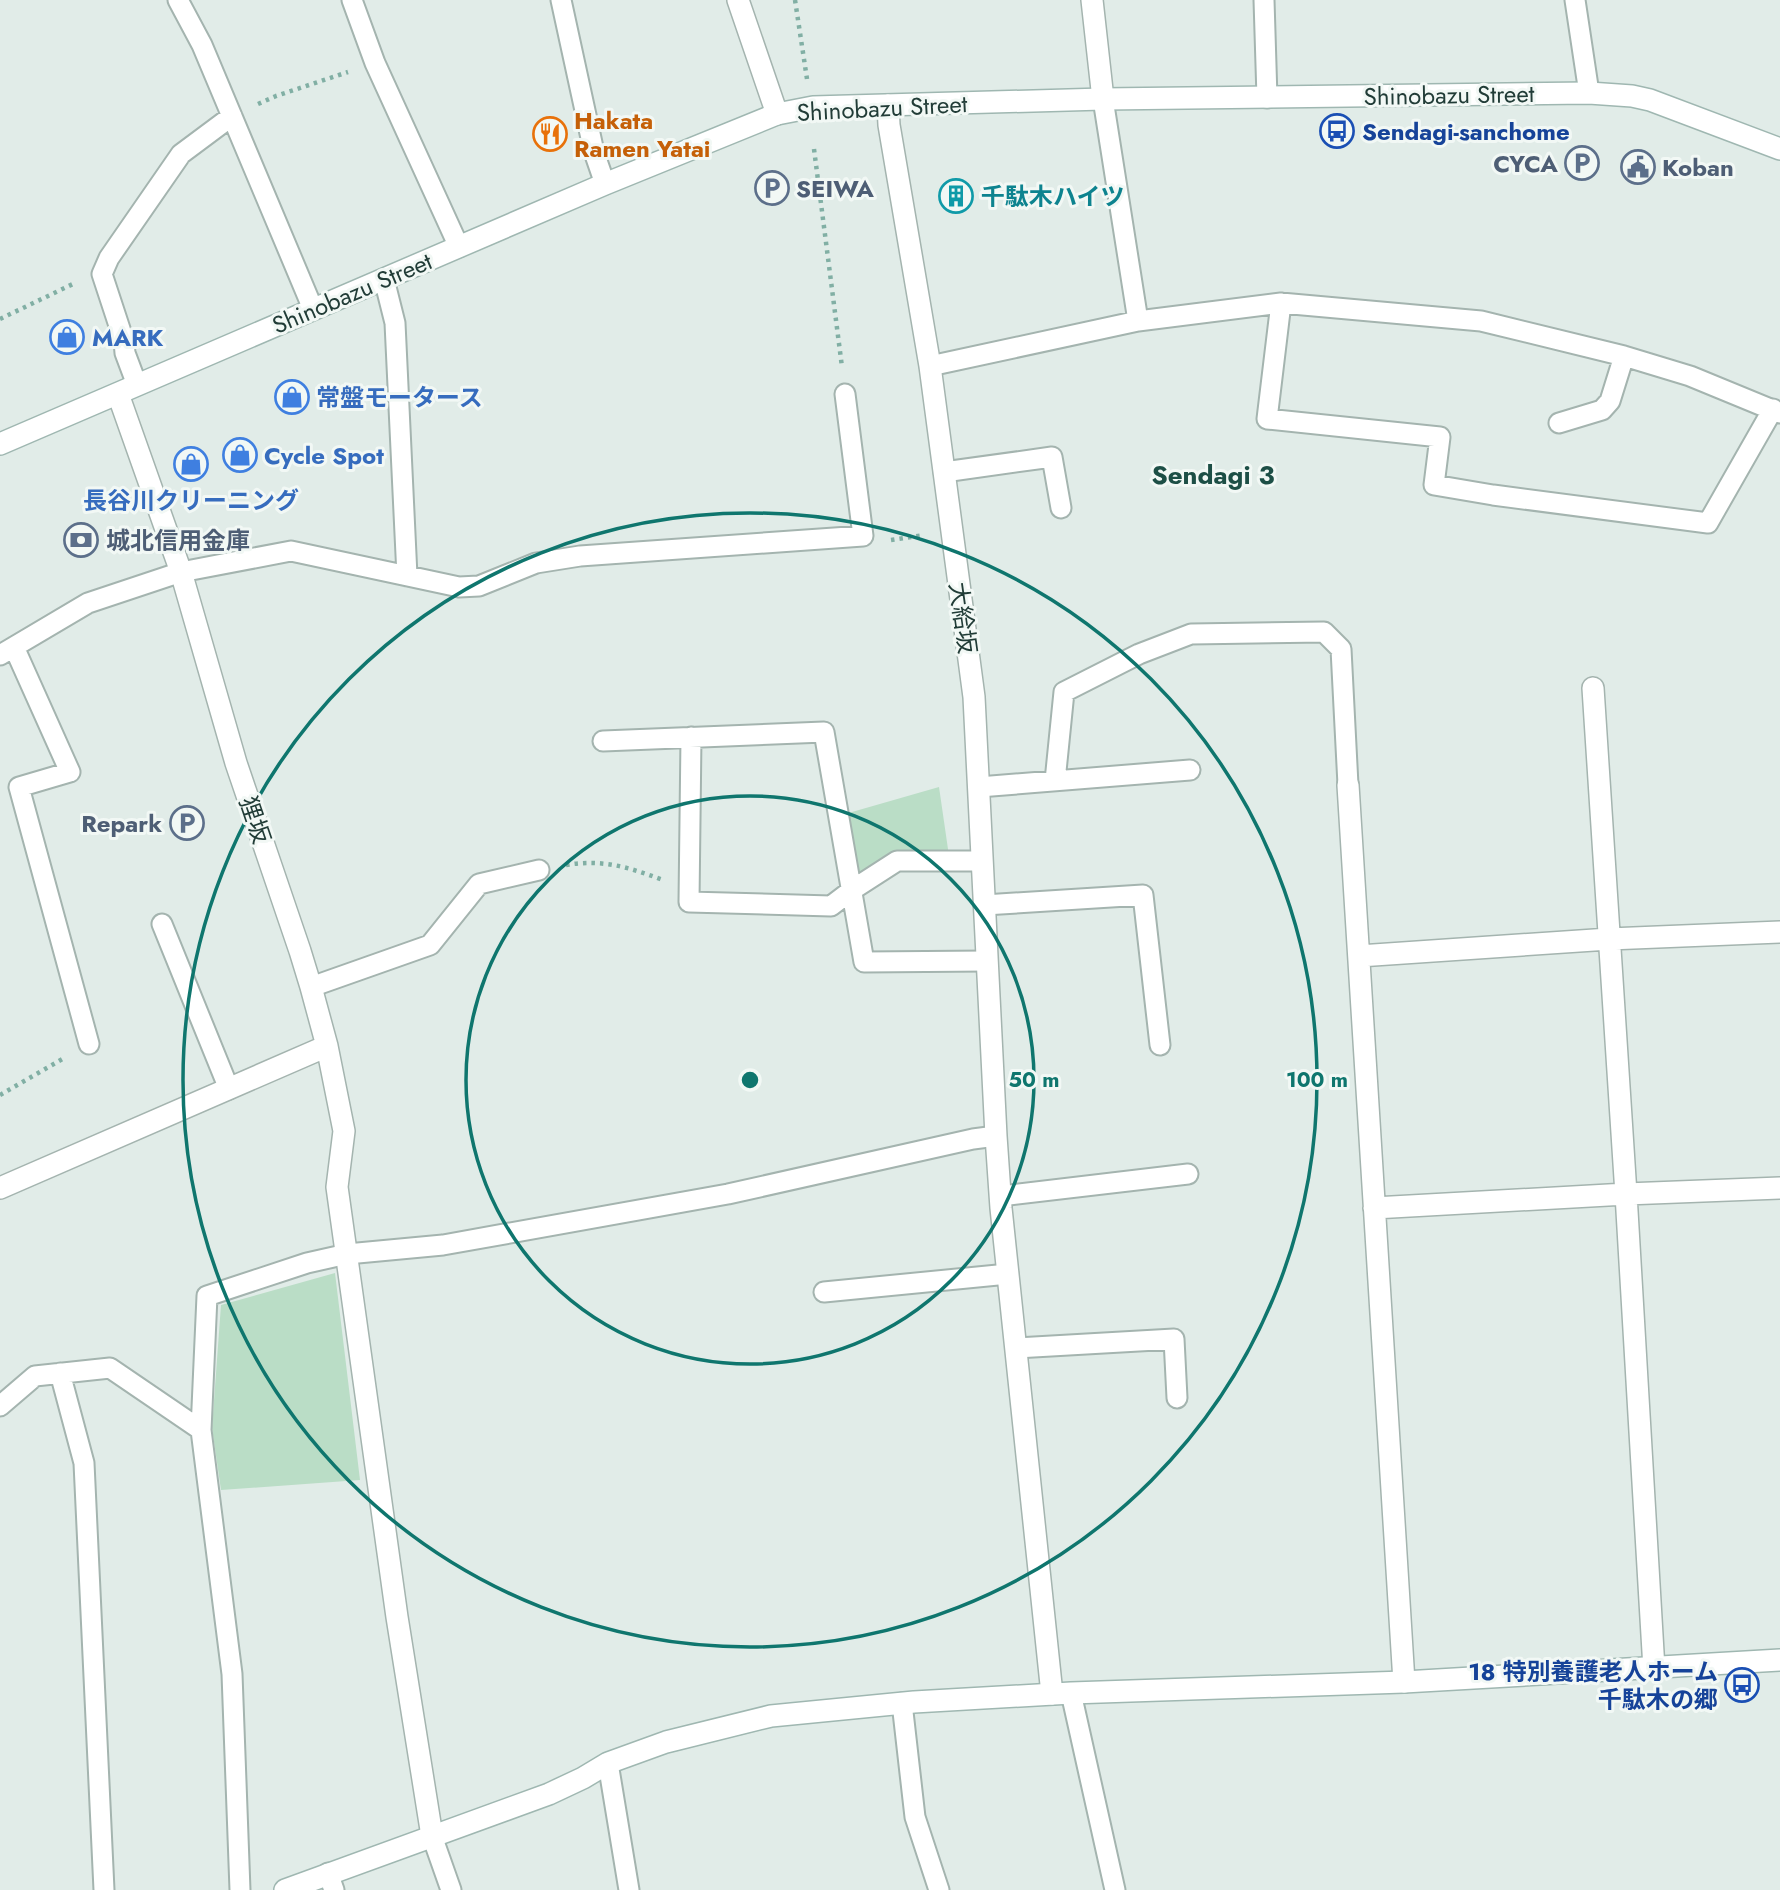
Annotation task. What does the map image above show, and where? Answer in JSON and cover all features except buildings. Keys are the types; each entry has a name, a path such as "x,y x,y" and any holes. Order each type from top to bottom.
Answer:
{"street":[{"path":"738,0 776,114"},
{"path":"1092,0 1103,99"},
{"name":"Shinobazu Street","path":"0,444 605,184 776,114 813,107 1103,99 1589,93 1650,100 1780,149"},
{"name":"大給坂","path":"888,105 890,135 930,366 974,697 1001,1196 1016,1348 1062,1694"},
{"name":"狸坂","path":"118,394 181,572 236,762 300,951 327,1046 344,1131 337,1187 397,1617 432,1836"},
{"path":"1593,688 1654,1669"},
{"path":"1348,785 1404,1682"},
{"path":"1359,956 1609,939 1780,932"},
{"path":"0,1188 327,1046"},
{"path":"1374,1208 1780,1188"},
{"path":"285,1890 331,1882 432,1836 549,1794 608,1763 666,1742 771,1716 902,1703 1062,1694 1404,1682 1780,1660"}],"lane":[{"path":"178,0 202,45 313,309"},
{"path":"352,0 374,63 459,247"},
{"path":"561,0 594,152 605,184"},
{"path":"1264,0 1268,98"},
{"path":"1575,0 1589,93"},
{"path":"1103,99 1138,321"},
{"path":"137,386 102,274 110,258 181,154 232,116"},
{"path":"384,279 395,323 407,576"},
{"path":"930,366 1138,321 1281,303 1481,321 1624,356 1690,376 1776,411 1708,523 1434,485 1440,437 1267,419 1281,303"},
{"path":"1559,423 1602,410 1610,401 1624,356"},
{"path":"89,1044 19,787 70,772 7,651 88,603 181,572 291,551 458,587 479,586 536,563 580,556 863,536 845,394"},
{"path":"944,472 1052,457 1060,508"},
{"path":"1055,781 1065,692 1139,654 1191,634 1324,632 1341,649 1348,785"},
{"path":"603,741 824,732 864,962 987,961"},
{"path":"691,737 689,902 831,906 897,861 982,861"},
{"path":"979,787 1190,770"},
{"path":"311,987 430,945 479,884 539,870"},
{"path":"985,905 1143,895 1160,1045"},
{"path":"162,924 229,1089"},
{"path":"240,1890 232,1674 201,1430 207,1296 307,1263 347,1254 443,1245 701,1199 996,1136"},
{"path":"1001,1196 1188,1174"},
{"path":"824,1292 1008,1274"},
{"path":"1016,1348 1174,1339 1177,1398"},
{"path":"0,1406 35,1376 110,1368 201,1430"},
{"path":"60,1373 84,1464 104,1890"},
{"path":"1062,1694 1115,1890"},
{"path":"902,1703 915,1817 939,1890"},
{"path":"608,1763 629,1890"},
{"path":"432,1836 451,1890"}],"path":[{"path":"795,0 813,107"},
{"path":"232,116 276,96 374,63"},
{"path":"814,149 845,394"},
{"path":"0,319 92,275 102,274"},
{"path":"863,536 879,541 951,532"},
{"path":"539,870 585,862 624,866 690,890"},
{"path":"0,1095 89,1044"}],"green space":[{"path":"939,787 949,856 857,882 845,814"},
{"path":"335,1273 360,1480 221,1490 212,1428 221,1305"}],"place":[{"name":"Sendagi-sanchome","path":"1337,131"},
{"name":"Hakata Ramen Yatai","path":"550,134"},
{"name":"CYCA","path":"1582,163"},
{"name":"Koban","path":"1638,167"},
{"name":"SEIWA","path":"772,188"},
{"name":"千駄木ハイツ","path":"956,196"},
{"name":"MARK","path":"67,337"},
{"name":"常盤モータース","path":"292,397"},
{"name":"Cycle Spot","path":"240,455"},
{"name":"長谷川クリーニング","path":"191,464"},
{"name":"城北信用金庫","path":"81,540"},
{"name":"Repark","path":"187,823"},
{"name":"18 特別養護老人ホーム 千駄木の郷","path":"1742,1685"}],"district":[{"name":"Sendagi 3","path":"1213,475"}]}
